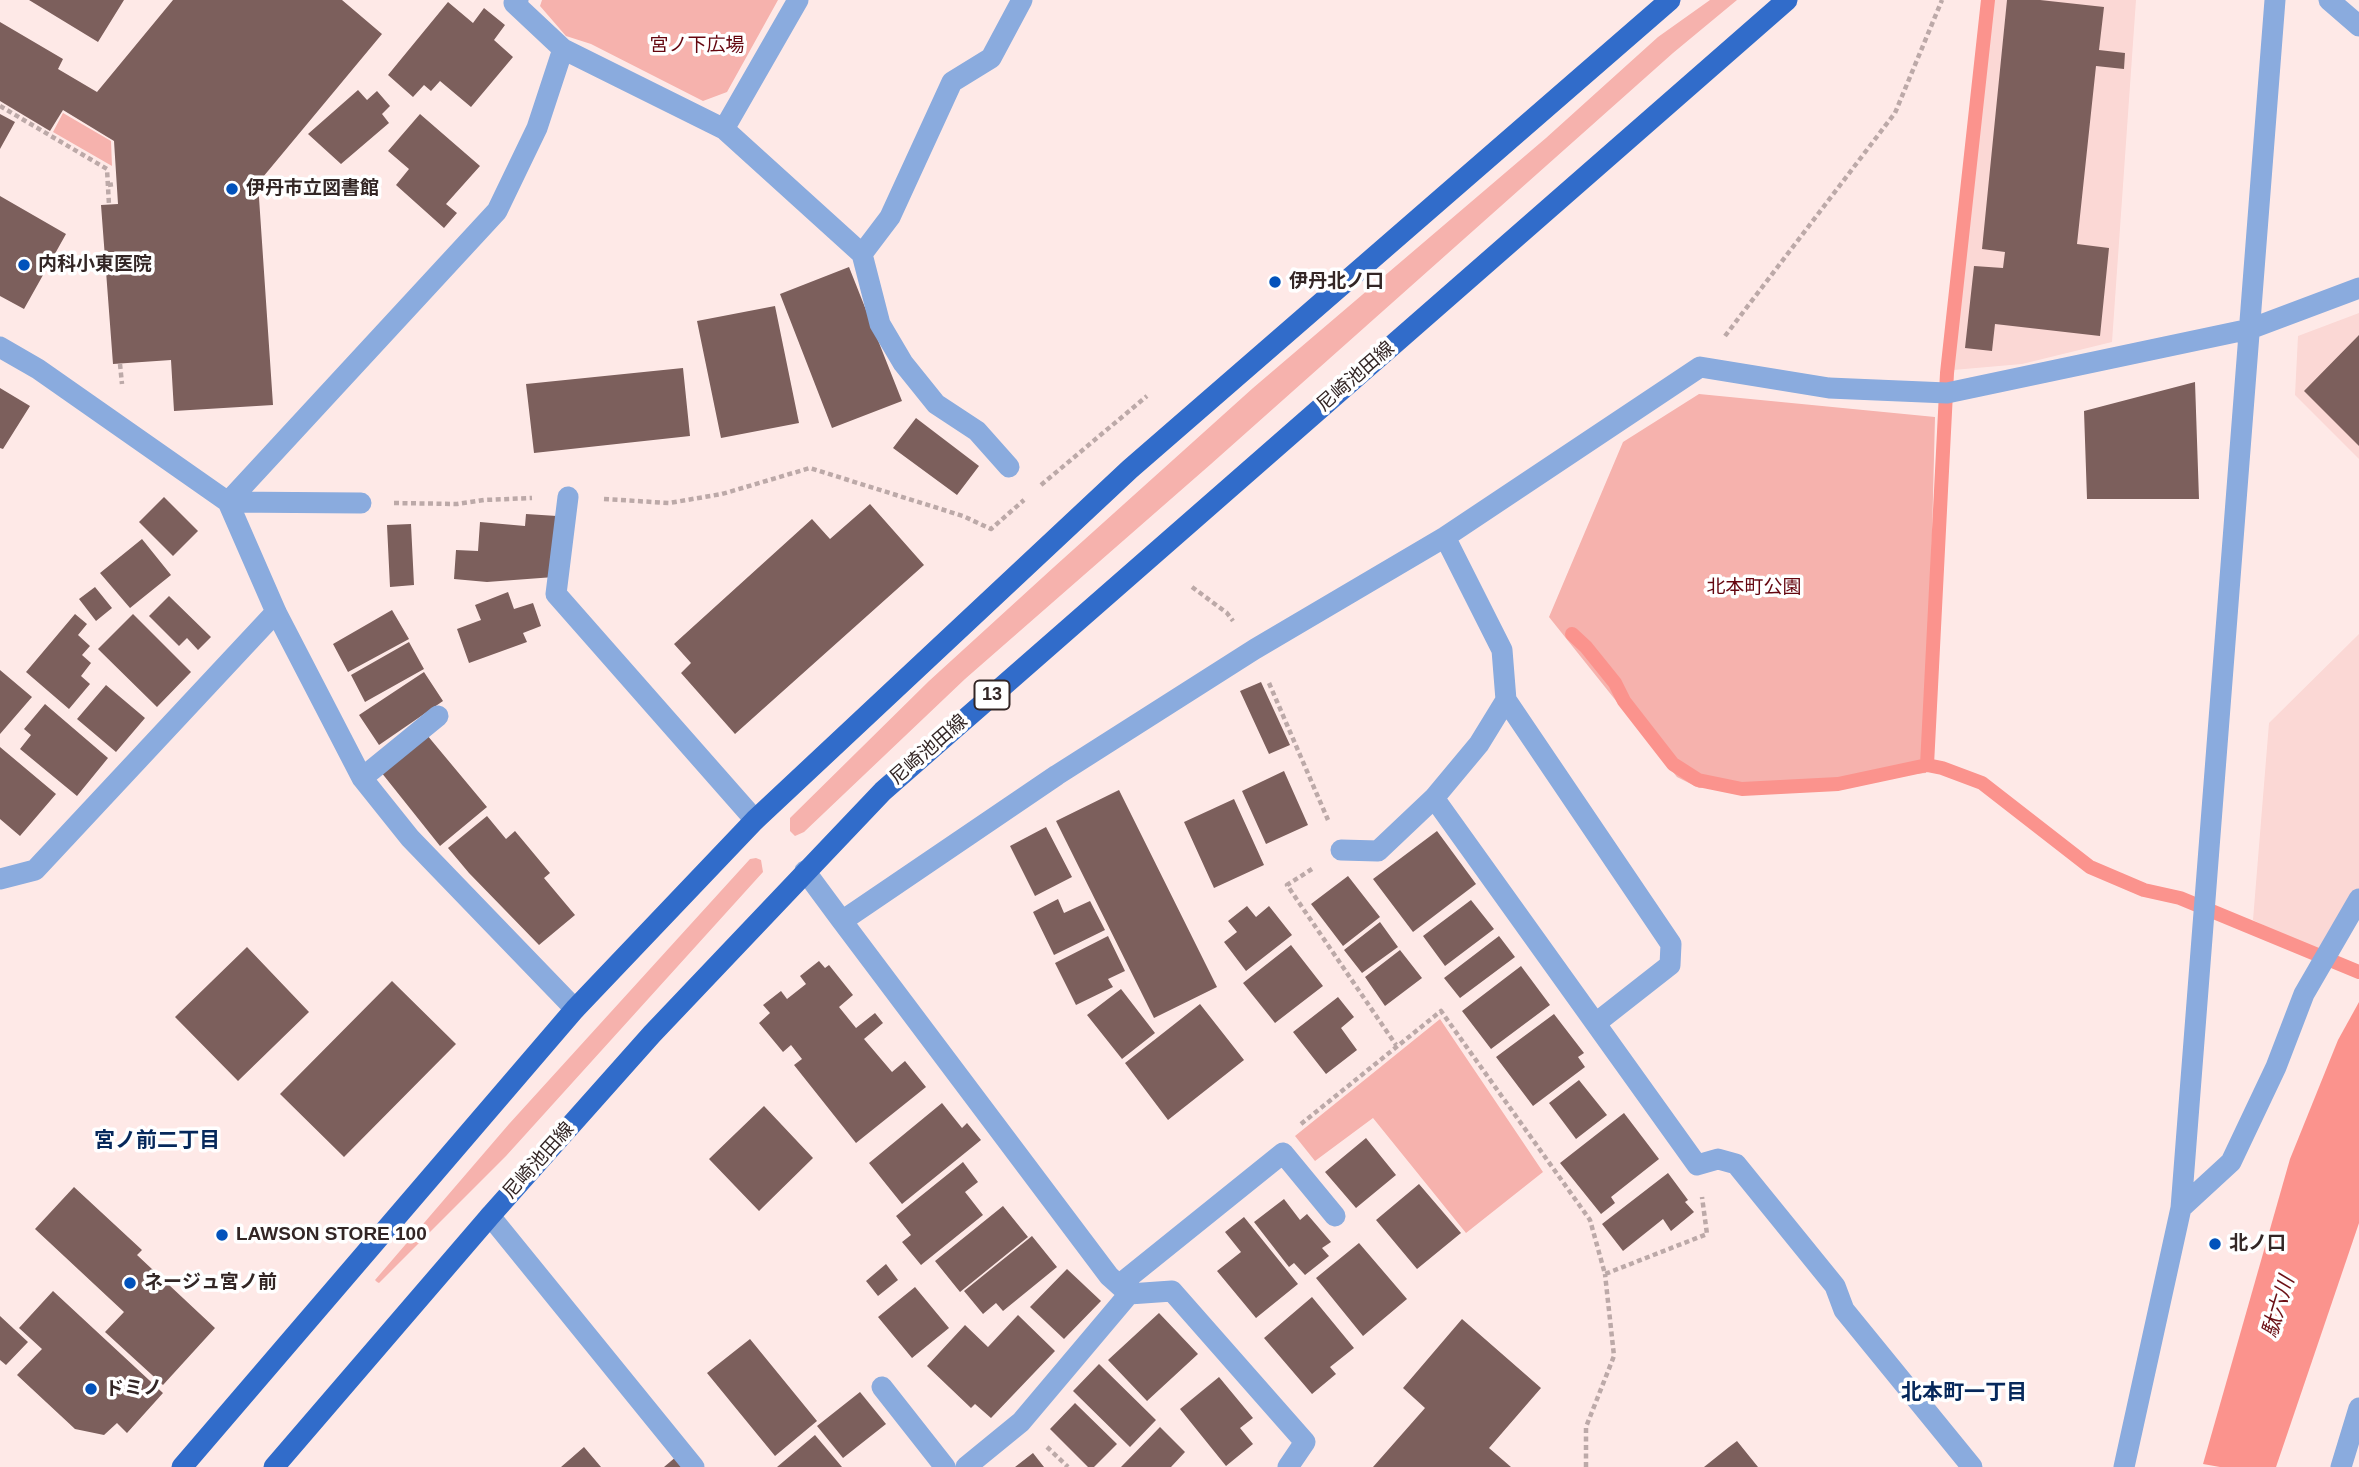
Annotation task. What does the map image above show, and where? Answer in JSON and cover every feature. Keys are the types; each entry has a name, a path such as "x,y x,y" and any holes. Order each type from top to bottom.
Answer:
{"main road":[{"path":"183,1467 575,1009 755,820 1130,468 1670,0"},
{"name":"尼崎池田線","path":"274,1467 490,1216 652,1034 883,791 1787,0"}],"street":[{"path":"724,129 798,0"},
{"path":"862,254 890,217 952,82 991,58 1022,0"},
{"path":"2124,1467 2181,1208 2275,0"},
{"path":"2329,0 2359,26"},
{"path":"511,1 564,50 724,129 862,254 880,324 903,363 936,404 978,430 1009,467"},
{"path":"228,502 497,211 537,128 564,50"},
{"path":"842,921 1057,775 1255,649 1445,537 1700,367 1829,388 1947,393 2250,329 2359,288"},
{"path":"0,347 38,369 228,502 276,612 362,778 410,838 575,1009"},
{"path":"568,497 556,594 755,820"},
{"path":"228,502 361,503"},
{"path":"1445,537 1502,650 1506,700 1671,944 1670,965 1596,1023"},
{"path":"0,879 35,870 276,612"},
{"path":"1341,850 1378,851 1434,798 1479,744 1506,700"},
{"path":"362,778 438,716"},
{"path":"1434,798 1697,1165 1718,1159 1736,1164 1835,1286 1844,1310 1972,1467"},
{"path":"805,871 1109,1276 1124,1289 1172,1291 1305,1442 1288,1467"},
{"path":"2181,1208 2231,1162 2276,1068 2304,994 2359,899"},
{"path":"966,1467 1021,1422 1124,1289 1283,1153 1335,1216"},
{"path":"490,1216 694,1467"},
{"path":"882,1387 945,1467"},
{"path":"2341,1467 2359,1408"}],"path":[{"path":"1700,367 1895,113 1942,0"},
{"path":"0,106 107,169 109,205"},
{"path":"108,185 116,184"},
{"path":"1036,489 1147,396"},
{"path":"361,503 457,504 484,500 568,497 669,503 722,494 810,468 963,516 991,530 1027,497"},
{"path":"1192,587 1227,613 1255,649"},
{"path":"1283,1153 1285,1137 1441,1011 1590,1220 1605,1273 1614,1356 1586,1427 1586,1467"},
{"path":"1605,1273 1707,1234 1697,1165"}],"shaded area":[{"path":"1993,0 2136,0 2112,342 2022,364 1953,370"},
{"path":"2359,313 2359,459 2295,395 2298,336"},
{"path":"2359,634 2359,892 2319,953 2253,920 2269,723"}],"green space":[{"name":"宮ノ下広場","path":"542,0 778,0 727,92 703,101 591,44 566,36 540,6"},
{"path":"1710,0 1737,0 1673,53 965,679 804,832 795,836 790,831 790,818 929,681 1054,567 1253,388 1546,138 1658,37"},
{"path":"63,113 111,141 112,166 53,132"},
{"name":"北本町公園","path":"1699,394 1935,417 1926,773 1699,788 1677,777 1549,617 1623,442"},
{"path":"750,859 761,860 763,872 506,1156 379,1283 377,1282 375,1280 509,1124"},
{"path":"1440,1019 1543,1172 1466,1233 1373,1118 1315,1161 1295,1136"}],"water":[{"name":"駄六川","path":"2359,1002 2359,1223 2276,1467 2220,1467 2203,1464 2290,1159 2338,1040"}],"building":[{"path":"29,0 124,0 98,42"},
{"path":"173,0 342,0 382,34 258,183 273,405 174,411 171,360 113,364 101,205 118,204 114,141 63,110 50,131 0,101 0,22 63,59 58,69 97,92"},
{"path":"2007,0 2040,0 2104,7 2099,50 2125,53 2124,69 2096,66 2077,244 2109,248 2100,336 1995,324 1992,351 1965,348 1974,266 2003,268 2005,252 1982,249"},
{"path":"448,2 473,23 484,8 505,25 494,40 513,57 471,107 440,81 431,91 424,85 413,97 388,75"},
{"path":"358,90 367,100 377,91 390,106 382,114 389,123 341,164 308,134"},
{"path":"0,114 15,122 0,149"},
{"path":"420,114 480,166 446,204 457,213 444,228 396,185 409,169 388,151"},
{"name":"内科小東医院","path":"0,196 66,234 24,309 0,296"},
{"path":"849,267 902,401 832,428 780,294"},
{"path":"775,306 799,423 721,438 697,321"},
{"path":"2359,335 2359,446 2304,391"},
{"path":"683,368 690,436 534,453 526,384"},
{"path":"2195,382 2199,499 2087,499 2084,411"},
{"path":"0,388 30,406 3,449 0,448"},
{"path":"916,418 979,466 957,495 893,448"},
{"path":"164,497 198,531 173,556 139,522"},
{"path":"870,504 924,565 735,734 681,673 691,663 674,644 812,519 830,539"},
{"path":"526,514 557,516 554,577 487,582 454,579 456,550 478,551 480,522 525,526"},
{"path":"411,524 414,585 390,587 387,525"},
{"path":"142,539 171,575 130,608 100,573"},
{"path":"95,587 112,608 96,621 79,599"},
{"path":"508,592 514,609 533,603 541,626 523,633 527,642 469,663 457,629 481,620 475,605"},
{"path":"169,596 211,637 198,650 187,638 179,646 149,616"},
{"path":"392,610 409,639 348,672 333,644"},
{"path":"75,614 87,624 78,635 90,646 82,655 91,663 81,676 90,684 69,709 26,672"},
{"path":"133,614 191,672 157,707 98,649"},
{"path":"409,642 424,669 365,702 351,675"},
{"path":"0,670 32,697 0,734"},
{"path":"424,672 443,701 379,745 359,715"},
{"path":"1261,682 1290,745 1269,754 1240,691"},
{"path":"106,685 145,718 116,752 77,719"},
{"path":"45,704 108,758 77,796 20,749 31,735 24,729"},
{"path":"427,735 487,807 440,846 381,772"},
{"path":"0,747 56,794 20,836 0,819"},
{"path":"1284,771 1308,825 1266,844 1242,791"},
{"path":"1119,790 1217,987 1154,1018 1056,821"},
{"path":"1234,799 1264,865 1214,888 1184,822"},
{"path":"487,816 506,839 515,831 550,873 544,878 575,915 539,945 448,848"},
{"path":"1046,827 1072,877 1035,896 1010,846"},
{"path":"1437,831 1476,884 1413,932 1373,879"},
{"path":"1348,876 1380,917 1343,946 1311,904"},
{"path":"1058,899 1064,913 1090,901 1105,930 1054,955 1033,912"},
{"path":"1471,900 1494,929 1445,966 1423,936"},
{"path":"1247,906 1256,917 1269,906 1292,935 1246,971 1224,942 1237,932 1228,921"},
{"path":"1380,922 1398,947 1362,973 1344,950"},
{"path":"1108,936 1125,971 1108,979 1113,987 1076,1005 1055,963"},
{"path":"1499,936 1515,957 1460,998 1444,978"},
{"path":"1291,945 1323,986 1275,1023 1243,983"},
{"path":"247,947 309,1012 238,1081 175,1017"},
{"path":"1400,950 1422,978 1385,1006 1365,977"},
{"path":"819,961 825,968 829,965 853,995 839,1007 856,1028 875,1013 883,1023 864,1039 892,1072 905,1061 926,1087 856,1143 794,1065 802,1059 791,1045 783,1052 759,1023 770,1013 763,1005 781,991 787,999 806,984 800,976"},
{"path":"1521,966 1550,1005 1491,1049 1462,1011"},
{"path":"392,981 456,1044 344,1157 280,1094"},
{"path":"1121,989 1155,1033 1122,1059 1087,1015"},
{"path":"1338,997 1354,1017 1341,1028 1357,1050 1326,1074 1293,1032"},
{"path":"1200,1004 1244,1060 1168,1120 1125,1063"},
{"path":"1554,1014 1584,1053 1578,1057 1585,1067 1533,1106 1496,1057"},
{"path":"1579,1080 1607,1115 1576,1139 1549,1103"},
{"path":"942,1103 962,1128 967,1123 981,1140 902,1204 869,1163"},
{"path":"764,1106 813,1158 759,1211 709,1159"},
{"path":"1624,1113 1659,1159 1611,1197 1615,1203 1601,1214 1560,1163"},
{"path":"1366,1138 1396,1175 1356,1208 1325,1172"},
{"path":"963,1162 978,1182 965,1192 983,1215 921,1265 902,1242 911,1235 896,1216"},
{"path":"1668,1173 1694,1212 1671,1231 1663,1219 1623,1251 1602,1224"},
{"path":"1419,1184 1461,1233 1417,1269 1376,1220"},
{"name":"ネージュ宮ノ前","path":"74,1187 142,1250 137,1255 215,1328 163,1385 105,1332 124,1312 35,1229"},
{"path":"1284,1199 1300,1220 1307,1214 1331,1242 1322,1248 1329,1256 1305,1275 1294,1263 1289,1267 1254,1222"},
{"path":"1003,1206 1028,1237 960,1292 935,1261"},
{"path":"1244,1217 1298,1284 1256,1318 1217,1271 1241,1252 1225,1232"},
{"path":"1032,1236 1057,1267 1003,1311 996,1303 983,1314 964,1291"},
{"path":"1359,1243 1407,1299 1363,1336 1316,1278"},
{"path":"886,1264 898,1280 878,1296 866,1281"},
{"path":"1067,1269 1101,1301 1064,1339 1030,1307"},
{"path":"915,1287 949,1328 912,1358 878,1317"},
{"path":"53,1291 163,1393 127,1433 117,1423 104,1435 75,1429 17,1375 42,1349 19,1328"},
{"path":"1312,1297 1354,1348 1330,1367 1336,1374 1312,1394 1264,1338"},
{"path":"1159,1313 1198,1354 1147,1401 1108,1360"},
{"path":"1018,1315 1055,1351 991,1418 975,1404 971,1408 927,1366 965,1325 988,1347"},
{"path":"0,1316 28,1342 6,1365 0,1360"},
{"path":"1462,1319 1541,1388 1489,1448 1511,1467 1373,1467 1425,1408 1403,1388"},
{"path":"750,1339 817,1421 775,1456 707,1373"},
{"path":"1099,1364 1156,1420 1130,1447 1073,1391"},
{"path":"1219,1377 1253,1418 1240,1428 1253,1444 1226,1466 1180,1409"},
{"path":"860,1392 886,1424 843,1458 817,1426"},
{"path":"1075,1403 1117,1444 1094,1467 1088,1467 1050,1429"},
{"path":"1160,1427 1185,1452 1171,1467 1121,1467"},
{"path":"815,1435 842,1467 777,1467"},
{"path":"1737,1441 1758,1467 1704,1467 1729,1447"},
{"path":"584,1447 601,1467 561,1467"},
{"path":"1033,1453 1044,1467 1015,1467"},
{"path":"677,1456 686,1467 664,1467"}],"waterway":[{"path":"1927,765 1947,373 1988,0"},
{"path":"1572,634 1615,683 1624,701 1673,764 1698,780 1742,789 1838,784 1927,765 1942,768 1982,783 2090,867 2144,890 2180,898 2359,972"}],"place":[{"name":"伊丹市立図書館","path":"232,189"},
{"name":"内科小東医院","path":"24,265"},
{"name":"伊丹北ノ口","path":"1275,282"},
{"name":"LAWSON STORE 100","path":"222,1235"},
{"name":"北ノ口","path":"2215,1244"},
{"name":"ネージュ宮ノ前","path":"130,1283"},
{"name":"ドミノ","path":"91,1389"}],"district":[{"name":"宮ノ前二丁目","path":"157,1141"},
{"name":"北本町一丁目","path":"1964,1393"}]}
